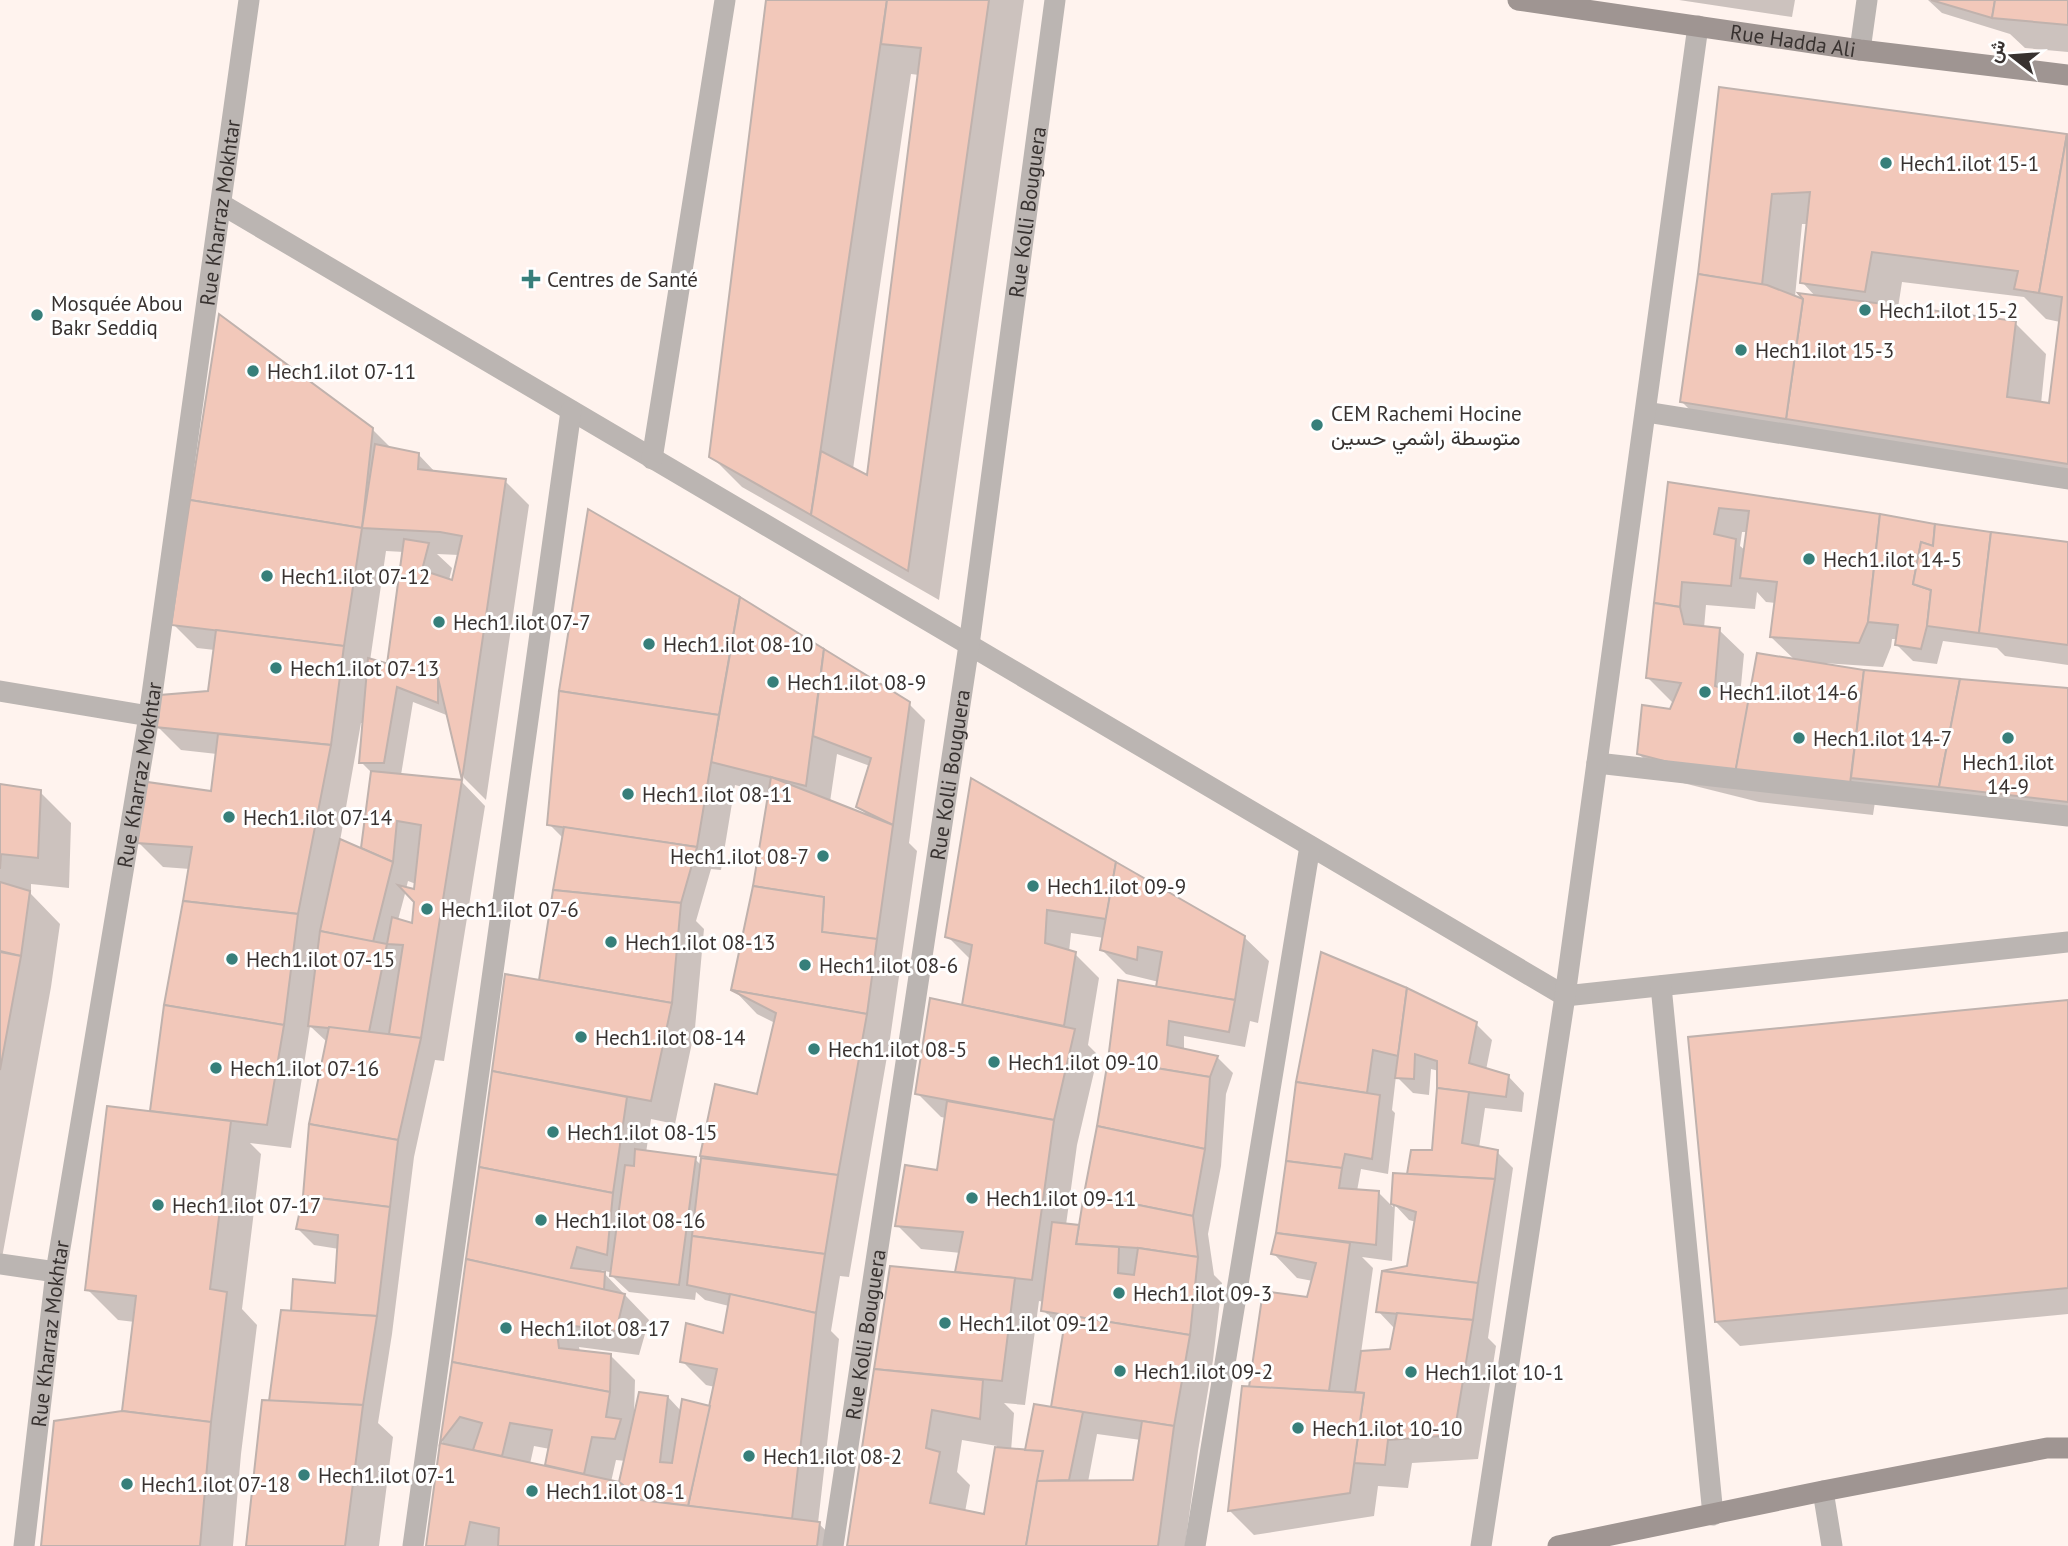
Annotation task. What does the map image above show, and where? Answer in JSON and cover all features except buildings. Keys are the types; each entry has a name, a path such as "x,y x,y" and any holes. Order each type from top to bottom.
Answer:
{"street":[{"name":"Rue Kharraz Mokhtar","path":"24,1546 56,1272 149,716 249,0"},
{"path":"652,459 725,0"},
{"name":"Rue Kolli Bouguera","path":"832,1546 970,645 1055,0"},
{"name":"Rue Hadda Ali","path":"1518,0 1860,50 2068,75"},
{"path":"1860,50 1867,0"},
{"path":"1481,1546 1565,996 1698,26"},
{"path":"220,204 1565,996 2068,942"},
{"path":"413,1546 571,411"},
{"path":"1646,412 2068,479"},
{"path":"0,691 149,716"},
{"path":"1598,764 2068,816"},
{"path":"1195,1546 1310,846"},
{"path":"1661,986 1713,1515"},
{"path":"0,1264 56,1272"},
{"path":"1558,1546 1595,1543 1823,1491 2048,1448 2068,1448"},
{"path":"1823,1491 1832,1546"}],"place":[{"name":"Hech1.ilot 15-1","path":"1886,163"},
{"name":"Centres de Santé","path":"531,279"},
{"name":"Hech1.ilot 15-2","path":"1865,310"},
{"name":"Mosquée Abou Bakr Seddiq","path":"37,315"},
{"name":"Hech1.ilot 15-3","path":"1741,350"},
{"name":"Hech1.ilot 07-11","path":"253,371"},
{"name":"CEM Rachemi Hocine متوسطة راشمي حسين","path":"1317,425"},
{"name":"Hech1.ilot 14-5","path":"1809,559"},
{"name":"Hech1.ilot 07-12","path":"267,576"},
{"name":"Hech1.ilot 07-7","path":"439,622"},
{"name":"Hech1.ilot 08-10","path":"649,644"},
{"name":"Hech1.ilot 07-13","path":"276,668"},
{"name":"Hech1.ilot 08-9","path":"773,682"},
{"name":"Hech1.ilot 14-6","path":"1705,692"},
{"name":"Hech1.ilot 14-7","path":"1799,738"},
{"name":"Hech1.ilot 14-9","path":"2008,738"},
{"name":"Hech1.ilot 08-11","path":"628,794"},
{"name":"Hech1.ilot 07-14","path":"229,817"},
{"name":"Hech1.ilot 08-7","path":"823,856"},
{"name":"Hech1.ilot 09-9","path":"1033,886"},
{"name":"Hech1.ilot 07-6","path":"427,909"},
{"name":"Hech1.ilot 08-13","path":"611,942"},
{"name":"Hech1.ilot 07-15","path":"232,959"},
{"name":"Hech1.ilot 08-6","path":"805,965"},
{"name":"Hech1.ilot 08-14","path":"581,1037"},
{"name":"Hech1.ilot 08-5","path":"814,1049"},
{"name":"Hech1.ilot 09-10","path":"994,1062"},
{"name":"Hech1.ilot 07-16","path":"216,1068"},
{"name":"Hech1.ilot 08-15","path":"553,1132"},
{"name":"Hech1.ilot 09-11","path":"972,1198"},
{"name":"Hech1.ilot 07-17","path":"158,1205"},
{"name":"Hech1.ilot 08-16","path":"541,1220"},
{"name":"Hech1.ilot 09-3","path":"1119,1293"},
{"name":"Hech1.ilot 09-12","path":"945,1323"},
{"name":"Hech1.ilot 08-17","path":"506,1328"},
{"name":"Hech1.ilot 09-2","path":"1120,1371"},
{"name":"Hech1.ilot 10-1","path":"1411,1372"},
{"name":"Hech1.ilot 10-10","path":"1298,1428"},
{"name":"Hech1.ilot 08-2","path":"749,1456"},
{"name":"Hech1.ilot 07-1","path":"304,1475"},
{"name":"Hech1.ilot 07-18","path":"127,1484"},
{"name":"Hech1.ilot 08-1","path":"532,1491"}]}
